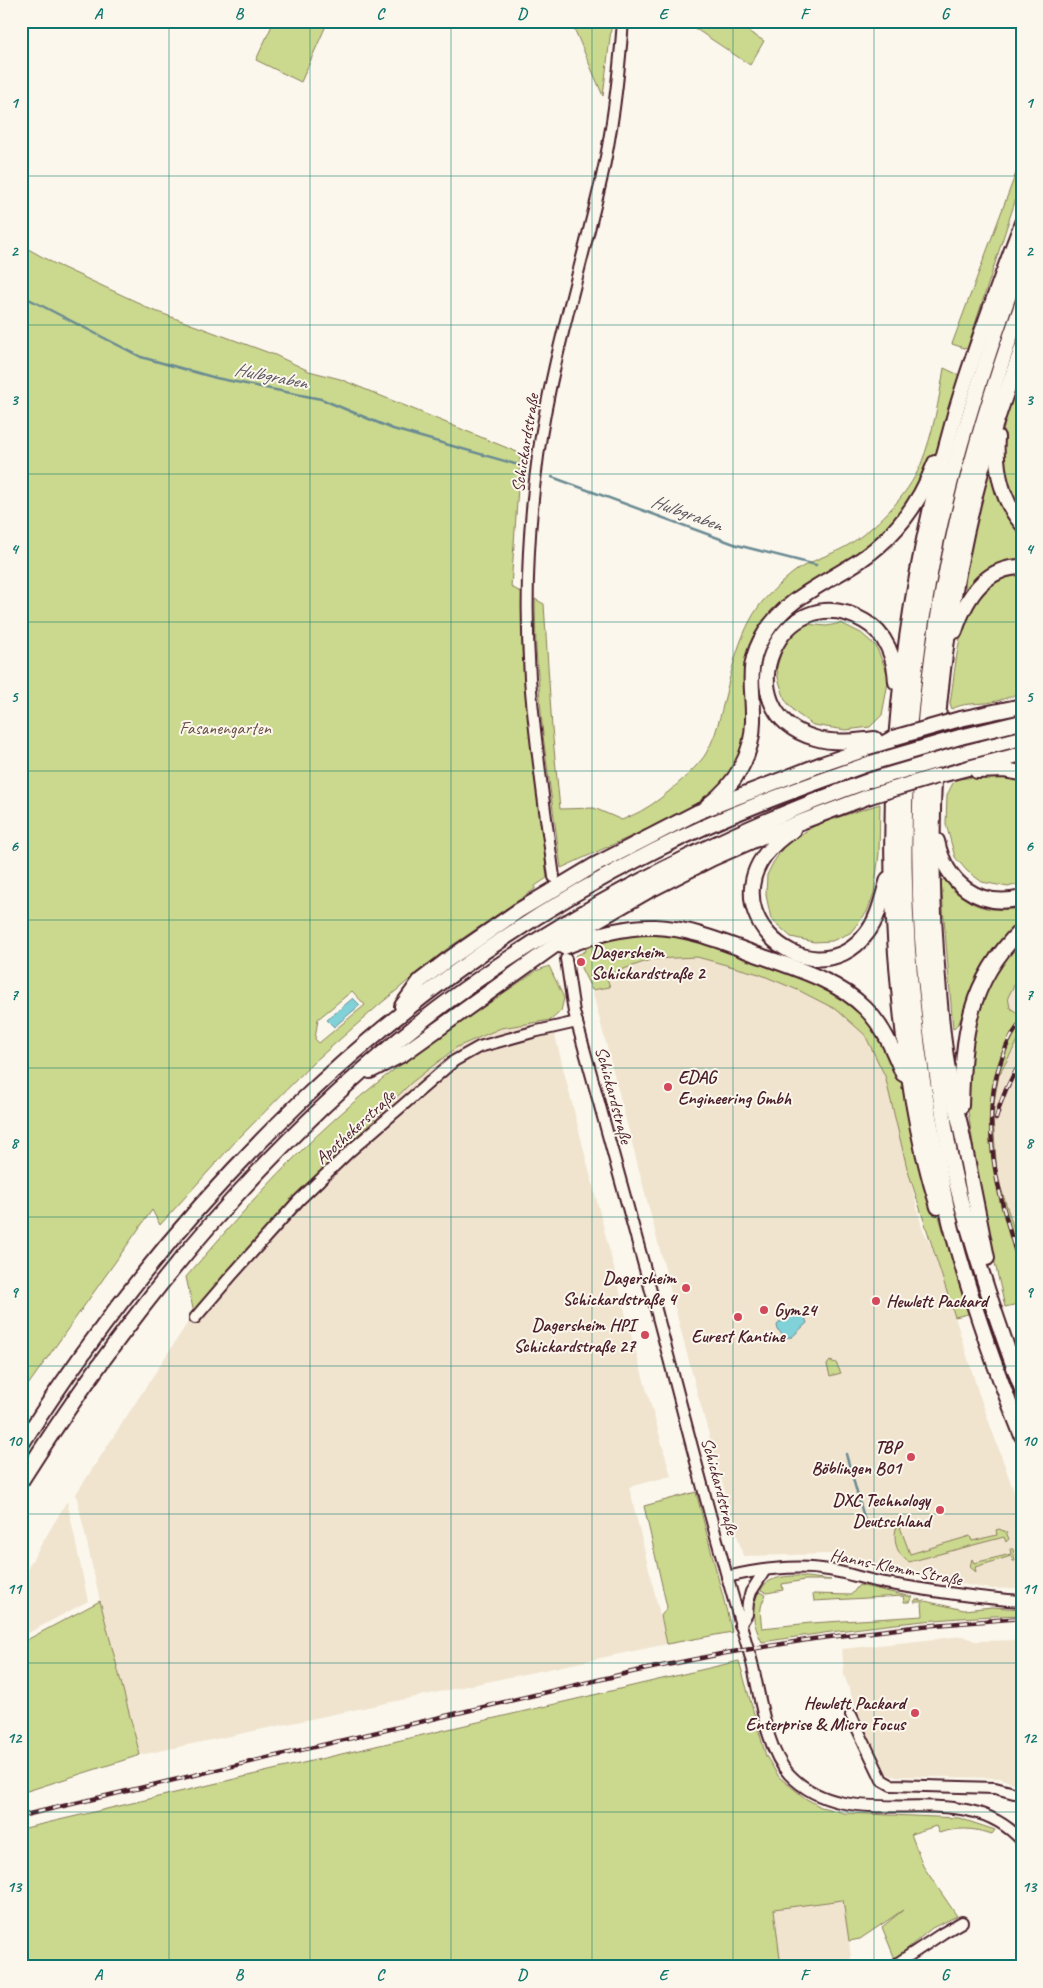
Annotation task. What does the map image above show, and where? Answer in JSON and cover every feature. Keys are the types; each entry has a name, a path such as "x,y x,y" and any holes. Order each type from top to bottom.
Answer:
{"highway":[{"path":"391,1020 420,981 493,927 595,865 698,812 720,796 732,782 749,749 753,720 751,672 756,651 765,632 779,615 794,602 868,555 902,522 923,491 956,414 1022,224"},
{"path":"1022,258 970,410 939,531 927,589 917,655 906,772 904,852 906,912 915,1029 941,1186 965,1275 986,1342 1022,1436"},
{"path":"1022,304 980,431 949,554 933,650 926,710 920,799 919,879 924,978 930,1027 938,1086 956,1181 985,1283 1022,1389"},
{"path":"985,1283 989,1266 951,1084 939,996 933,896 932,823 939,703 956,585 973,504 987,452 1022,348"},
{"path":"956,414 922,552 909,625 898,715 892,791 892,867 897,968 910,1093 931,1187 965,1275"},
{"path":"998,421 996,452 998,477 1007,501 1022,524"},
{"path":"945,655 965,604 979,586 1004,570 1022,567"},
{"path":"872,743 814,738 793,728 778,712 769,694 767,670 773,648 788,628 807,616 828,612 854,616 874,627 884,639 894,664 898,715"},
{"path":"698,812 872,743 960,719 1022,706"},
{"path":"21,1445 67,1377 116,1310 199,1207 291,1110 340,1064 391,1020 463,966 575,893 633,861 694,831 748,808 871,763 960,737 1022,722"},
{"path":"21,1481 93,1374 180,1259 226,1205 353,1078 432,1014 495,968 548,933 709,847 787,813 871,780 1022,738"},
{"path":"353,1078 403,1054 575,933 670,879 747,843 870,796 1022,754"},
{"path":"950,773 993,770 1022,773"},
{"path":"820,814 775,843 765,854 757,869 753,884 754,908 764,929 777,944 798,955 820,958 833,956 852,947 866,934 878,914 892,867"},
{"path":"932,823 944,863 954,879 962,886 980,897 990,900 1022,898"},
{"path":"538,958 602,933 645,927 669,928 691,932 751,952 822,980 852,997 865,1008 875,1019 893,1048 910,1093"},
{"path":"960,1124 963,1048 970,1013 986,974 999,953 1022,929"}],"street":[{"name":"Schickardstraße","path":"554,876 530,675 528,592 531,524 538,456 549,395 606,153 617,87 623,21"},
{"name":"Schickardstraße","path":"566,959 571,1000 740,1625 756,1675 772,1746 779,1761 800,1784 824,1798 853,1805 951,1806 974,1810 997,1820 1014,1832 1022,1841"},
{"name":"Apothekerstraße","path":"195,1318 230,1276 299,1200 350,1150 454,1062 479,1047 577,1022"},
{"name":"Hanns-Klemm-Straße","path":"727,1577 765,1570 796,1567 814,1568 965,1596 1022,1601"},
{"path":"740,1625 747,1614 748,1602 752,1592 765,1570"},
{"path":"850,1715 882,1780 891,1785 995,1788 1014,1793"},
{"path":"892,1967 943,1932 962,1922"}],"shaded area":[{"path":"697,957 759,974 800,991 837,1009 865,1035 885,1076 922,1228 932,1248 978,1391 1022,1514 1022,1588 992,1589 943,1581 832,1554 743,1556 697,1392 592,990 610,987 606,975 630,966 653,959"},
{"path":"1022,970 1022,1014 1019,1014 1010,1008 1008,997"},
{"path":"551,1020 628,1324 671,1476 629,1487 667,1644 140,1755 100,1601 76,1494 194,1313 325,1168 411,1083 457,1047 501,1028"},
{"path":"1022,1033 1022,1256 1000,1210 988,1125 998,1076 995,1094 999,1075"},
{"path":"67,1501 88,1601 21,1637 21,1579"},
{"name":"Hewlett Packard Enterprise & Micro Focus","path":"963,1636 975,1641 1022,1640 1022,1787 1000,1778 892,1776 885,1773 866,1737 844,1675 842,1649"},
{"path":"844,1900 852,1967 781,1967 774,1908"}],"green space":[{"path":"274,21 328,21 301,82 256,60"},
{"path":"571,21 612,21 603,96"},
{"path":"684,21 731,21 764,41 750,65"},
{"path":"1022,157 1022,180 967,349 952,344"},
{"name":"Fasanengarten","path":"21,245 55,264 147,308 275,355 309,371 340,379 517,452 520,459 511,587 523,593 529,702 547,878 535,886 535,889 444,951 313,1063 235,1142 160,1225 152,1210 21,1395","holes":["352,991 365,1005 319,1043 315,1039 318,1019"]},
{"path":"944,368 959,375 931,469 912,503 875,542 841,565 801,588 778,607 764,622 745,746 731,776 704,801 685,812 561,868 543,736 536,650 535,599 544,604 552,728 560,809 594,808 622,820 652,804 669,791 705,755 720,718 737,652 750,621 762,602 797,570 856,540 879,522 899,500 915,476 929,441 938,405"},
{"path":"1019,379 1022,380 1022,516 1007,488 1002,456 1006,418"},
{"path":"991,465 1022,529 1022,561 966,593 966,567 969,550"},
{"path":"1022,574 1022,692 996,701 964,705 952,709 950,703 959,642 973,606 984,591 1000,581"},
{"path":"841,623 861,633 876,646 889,677 882,715 870,727 846,730 813,725 796,713 785,700 778,678 777,666 783,646 789,636 805,624 827,626"},
{"path":"995,775 1022,779 1022,883 1008,887 982,882 967,871 955,857 946,824 947,795 953,783 958,779"},
{"path":"880,804 879,854 874,893 867,912 850,933 832,941 814,942 791,937 771,919 766,895 767,875 785,845 817,824"},
{"path":"944,879 961,896 978,906 998,910 1022,908 1022,916 993,949 979,972 959,1023 953,1029 941,881"},
{"path":"626,931 688,934 811,978 862,1010 897,1064 917,1142 968,1314 955,1317 907,1168 885,1076 865,1035 837,1010 800,991 759,974 697,957 653,959 606,975 610,987 592,990 575,956 586,951 584,943"},
{"path":"1022,935 1022,970 1008,997 1010,1008 1022,1014 1022,1033 999,1075 993,1118 997,1175 1022,1255 1022,1303 1005,1307 984,1215 967,1105 969,1040 989,979"},
{"path":"549,966 564,998 561,1011 551,1020 501,1028 457,1047 411,1083 325,1168 194,1313 186,1277 297,1155 384,1077 536,971"},
{"path":"830,1361 836,1363 841,1373 830,1376 827,1365"},
{"path":"696,1492 732,1632 667,1644 661,1616 667,1607 644,1506"},
{"path":"900,1527 910,1554 970,1536 972,1541 997,1535 996,1530 999,1529 1006,1532 1009,1539 1006,1542 1004,1537 909,1562 901,1556 897,1548 896,1528"},
{"path":"1010,1549 1013,1549 1015,1561 1013,1561 1011,1556 975,1567 976,1572 970,1567 972,1559 974,1563 1011,1554"},
{"path":"799,1576 831,1580 805,1580 782,1584 783,1590 767,1593 761,1590 772,1580"},
{"path":"859,1585 912,1597 909,1602 904,1602 903,1596 814,1601 813,1594 851,1595"},
{"path":"759,1592 766,1595 761,1611 762,1628 923,1616 922,1602 914,1602 916,1599 964,1610 992,1607 1022,1609 1022,1615 924,1621 762,1642 757,1630 753,1610"},
{"path":"100,1601 140,1755 21,1793 21,1643"},
{"path":"739,1661 766,1756 779,1777 805,1798 821,1807 844,1813 959,1818 995,1830 992,1834 966,1829 939,1833 936,1826 911,1834 923,1866 957,1916 932,1928 895,1959 882,1927 903,1910 860,1939 849,1941 843,1900 774,1909 781,1967 21,1967 21,1829"}],"water":[{"path":"353,998 360,1005 334,1027 327,1020"},
{"path":"793,1313 805,1317 807,1323 792,1337 782,1338 777,1325 790,1318 790,1315"}],"waterway":[{"name":"Hulbgraben","path":"21,295 141,357 216,378 321,399 393,429 522,466"},
{"name":"Hulbgraben","path":"552,477 737,545 816,565"},
{"path":"846,1454 867,1528"}],"tunnel":[{"path":"557,898 566,959"}],"railway":[{"path":"1022,1022 1016,1029 1003,1055 995,1082 991,1110 991,1137 1000,1193 1022,1273"},
{"path":"996,1119 1006,1088 1022,1061"},
{"path":"21,1816 632,1672 726,1653 813,1639 922,1626 1022,1618"}],"place":[{"name":"Dagersheim Schickardstraße 2","path":"581,962"},
{"name":"EDAG Engineering Gmbh","path":"668,1087"},
{"name":"Dagersheim Schickardstraße 4","path":"686,1288"},
{"name":"Hewlett Packard","path":"876,1301"},
{"name":"Gym24","path":"764,1310"},
{"name":"Eurest Kantine","path":"738,1317"},
{"name":"Dagersheim HPI Schickardstraße 27","path":"645,1335"},
{"name":"TBP Böblingen B01","path":"911,1457"},
{"name":"DXC Technology Deutschland","path":"940,1510"},
{"name":"Hewlett Packard Enterprise & Micro Focus","path":"915,1713"}]}
